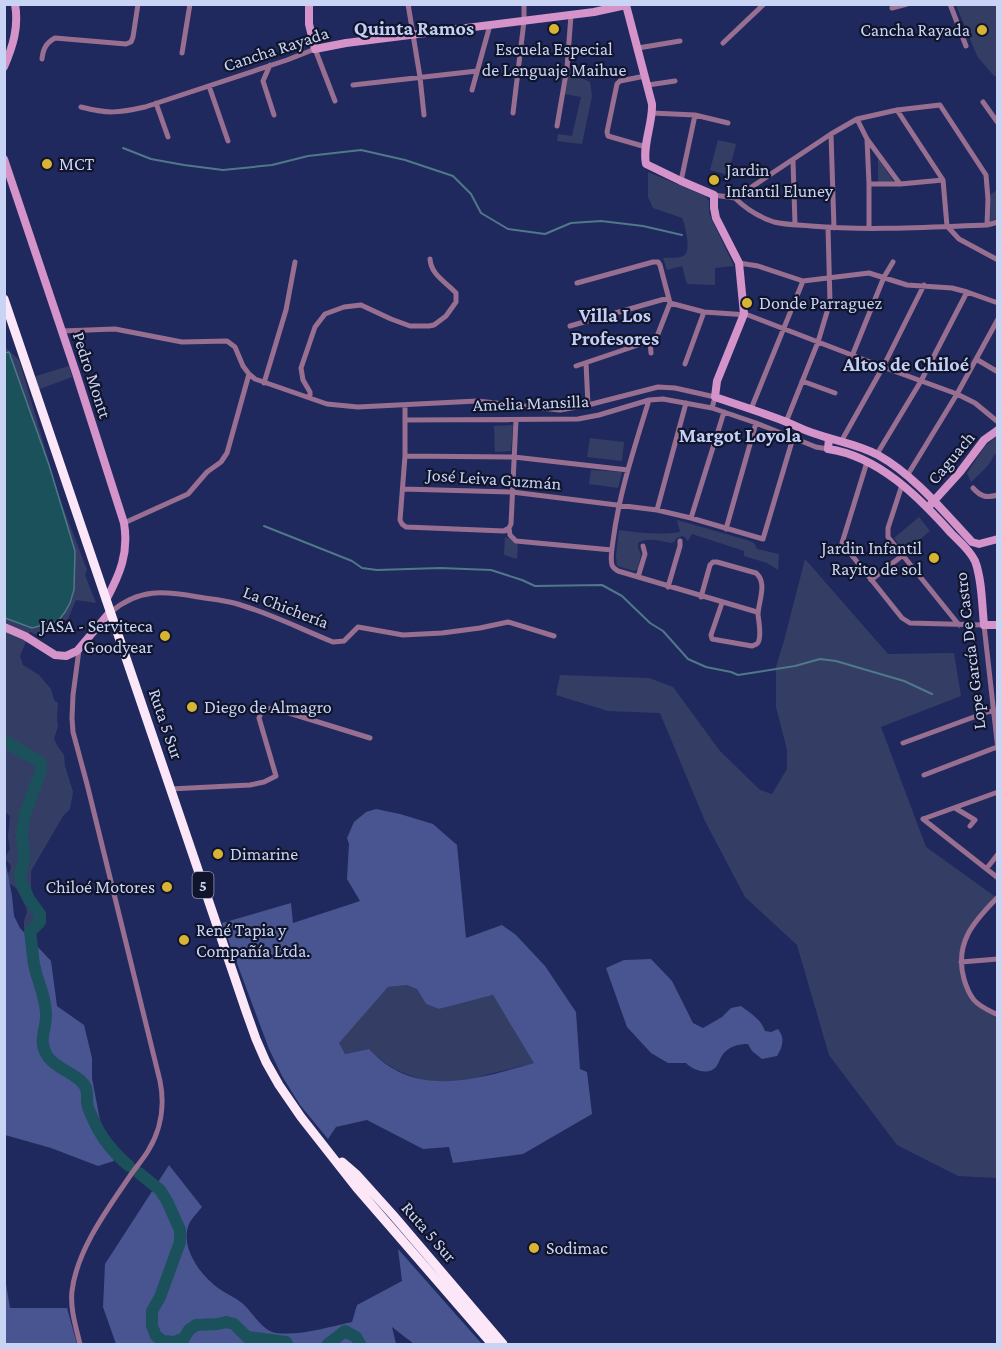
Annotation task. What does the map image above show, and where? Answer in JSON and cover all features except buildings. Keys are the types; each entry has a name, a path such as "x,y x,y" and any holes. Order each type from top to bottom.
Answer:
{"highway":[{"name":"Ruta 5 Sur","path":"4,299 256,1039 290,1101 356,1187 492,1344"},
{"name":"Ruta 5 Sur","path":"325,1146 357,1175 503,1344"},
{"path":"448,1281 447,1288 450,1296"}],"street":[{"path":"4,67 15,34 15,4"},
{"path":"42,59 46,45 55,38 126,44 131,42 138,4"},
{"path":"182,53 190,4"},
{"path":"309,4 309,24 315,49 335,101"},
{"path":"408,4 424,115"},
{"path":"513,113 525,21 524,4"},
{"path":"723,43 764,4"},
{"path":"892,9 907,4"},
{"path":"950,4 966,46"},
{"path":"626,5 652,104 644,167 714,195 735,198 744,207 776,223 869,228 987,225 998,222"},
{"name":"Cancha Rayada","path":"81,107 101,112 122,112 209,86 315,49 346,43 572,15 626,5"},
{"path":"557,126 567,68 572,15"},
{"path":"472,90 490,25"},
{"path":"638,48 680,41"},
{"path":"270,65 263,81 274,115"},
{"path":"353,85 477,71"},
{"path":"645,76 620,81 617,84 606,132 608,136 646,147"},
{"path":"648,85 675,81"},
{"path":"209,86 228,141"},
{"path":"983,102 998,123"},
{"path":"156,103 168,137"},
{"path":"735,198 857,119 897,110 940,105 986,175 987,225"},
{"path":"897,110 943,180 947,226 959,239 998,260"},
{"path":"652,113 695,115 728,123"},
{"path":"681,181 695,115"},
{"path":"857,119 867,139 900,184"},
{"path":"786,422 818,342 830,302 831,135"},
{"path":"867,139 869,228"},
{"name":"Pedro Montt","path":"4,159 123,523 126,540 124,556 120,573 106,600"},
{"path":"793,161 795,224"},
{"path":"869,184 943,180"},
{"path":"712,408 717,381 744,314 739,263 716,218 714,195"},
{"path":"310,398 301,368 315,327 325,314 344,307 361,306 410,326 424,327 434,325 446,316 456,302 456,293 435,272 430,259"},
{"path":"264,383 286,310 295,262"},
{"path":"577,283 658,262 669,301 653,340 651,353"},
{"path":"852,356 884,277 893,262"},
{"path":"739,263 803,281 869,273 907,285 952,288 998,303"},
{"path":"751,409 803,281"},
{"path":"842,441 883,367 924,285"},
{"path":"878,454 921,381 967,292"},
{"path":"570,326 669,301 704,312 744,314 957,394 975,404 998,422"},
{"path":"685,364 704,312"},
{"path":"907,476 957,394 998,319"},
{"path":"62,331 115,329 182,342 226,341 235,347 249,374 255,379 327,404 358,407 477,401 560,410 658,387 675,388 715,397 878,454 907,476 931,504 974,543 979,544 998,539"},
{"path":"576,366 653,340"},
{"path":"976,359 998,372"},
{"path":"586,363 588,405"},
{"path":"123,523 188,494 207,472 221,462 227,453 249,374"},
{"path":"802,381 835,393"},
{"name":"Amelia Mansilla","path":"405,420 578,419 649,400 663,399 712,408 816,447 828,449"},
{"path":"649,400 619,506 611,564 615,569 638,578 758,612"},
{"path":"657,510 686,403"},
{"path":"405,405 405,456 400,520 402,524 406,527 504,531 508,528"},
{"path":"691,518 724,412"},
{"path":"516,420 508,528 510,535 516,541 612,550"},
{"path":"726,529 756,423"},
{"name":"Caguach","path":"931,504 960,472 984,440 998,429"},
{"name":"José Leiva Guzmán","path":"403,489 512,492 657,510 763,539 793,438"},
{"path":"829,438 828,449 848,453 867,462 931,504"},
{"path":"405,456 514,457 628,470"},
{"path":"867,462 842,543 871,580 902,618 910,622 998,625"},
{"path":"902,485 888,528 888,537 959,625"},
{"path":"973,488 987,498 998,495"},
{"name":"Lope García De Castro","path":"931,504 975,560 996,724 997,749"},
{"path":"668,587 680,541"},
{"path":"638,578 645,554 643,546"},
{"path":"871,580 903,555"},
{"path":"701,597 710,565 713,562 760,575 762,580 758,612 759,639 756,645 712,639 711,634 722,603"},
{"name":"La Chichería","path":"110,612 136,597 152,592 166,592 232,602 333,642 344,641 358,627 403,635 442,633 508,622 554,636"},
{"path":"4,627 25,636 58,656 70,655 79,649 110,612"},
{"path":"79,649 73,703 73,732 158,1069 162,1101 160,1121 153,1140 99,1224 76,1273 72,1291 72,1307 80,1344"},
{"path":"170,789 250,785 276,776 259,718 261,713 267,709 276,709 370,738"},
{"path":"903,743 993,711"},
{"path":"924,775 997,749"},
{"path":"998,792 923,819 998,878"},
{"path":"955,808 975,820 970,826"},
{"path":"987,868 998,854"},
{"path":"998,897 970,929 962,950 961,962 962,974 969,993 974,1000 998,1015"},
{"path":"961,962 998,959"}],"shaded area":[{"name":"Cancha Rayada","path":"956,5 997,5 997,75 994,76 977,56"},
{"path":"569,72 590,82 592,96 582,144 557,141 558,134 572,136 581,97 565,94"},
{"path":"718,140 736,144 728,175 710,170"},
{"path":"878,158 894,182 878,182"},
{"path":"648,172 705,196 709,201 709,213 734,266 715,268 715,285 687,284 682,266 667,270 663,258 683,256 687,251 686,230 682,218 653,208 648,197"},
{"path":"997,190 997,219 990,221 991,194"},
{"path":"4,346 19,360 60,499 87,570 85,575 96,603 76,600 68,619 37,635 30,632 20,656 23,665 39,675 51,689 54,700 58,703 58,726 54,739 64,755 73,792 70,809 63,816 31,871 31,894 40,922 27,936 24,935 26,907 16,888 6,881 5,877 11,866 5,858 10,849 8,837 10,816 4,811"},
{"path":"9,352 49,465 75,551 74,590 65,612 58,621 32,628 5,618 4,353"},
{"path":"69,366 72,377 37,390 33,377"},
{"path":"513,425 511,451 495,452 494,426"},
{"path":"997,436 997,454 971,482 967,473 985,446"},
{"path":"590,438 624,442 622,461 587,457"},
{"path":"591,470 622,472 618,488 589,484"},
{"path":"919,517 930,531 905,552 894,538"},
{"path":"677,520 750,541 757,549 779,554 778,570 767,563 744,556 744,551 692,534 688,541 682,536 671,543 654,540 642,541 638,543 641,554 638,569 634,571 617,566 619,530 650,533 680,532"},
{"path":"505,537 518,544 517,559 504,555"},
{"path":"805,559 888,654 954,653 961,696 881,727 926,847 997,898 970,929 961,966 974,1000 997,1019 997,1178 958,1176 897,1145 829,1055 797,945 745,897 705,821 660,713 608,711 556,695 560,675 649,678 673,687 720,751 760,790 772,794 787,769 787,750 776,707 776,667"},
{"path":"376,809 433,824 457,845 466,938 502,925 516,935 545,966 576,1012 580,1069 587,1072 592,1114 523,1154 453,1163 449,1147 423,1149 367,1120 336,1127 328,1139 300,1105 269,1049 222,923 291,903 293,923 360,901 347,879 349,844 347,838 354,822 366,812","holes":["407,985 417,989 426,1004 439,1009 493,995 534,1063 491,1075 448,1081 427,1080 407,1075 387,1065 369,1049 345,1054 339,1043 388,987"]},
{"path":"5,859 14,916 20,928 51,961 57,1006 84,1025 92,1058 92,1078 102,1131 114,1161 98,1166 51,1148 5,1135"},
{"path":"651,959 672,981 693,1023 703,1028 722,1017 731,1008 741,1006 758,1020 765,1031 771,1032 778,1029 782,1042 777,1056 762,1059 752,1051 748,1044 738,1045 726,1051 713,1070 705,1072 696,1070 686,1063 668,1063 651,1053 627,1027 606,968 624,960"},
{"path":"407,985 417,989 426,1004 439,1009 493,995 535,1063 465,1081 449,1082 411,1076 378,1058 369,1049 345,1054 338,1043 388,987"},
{"path":"169,1165 202,1207 190,1222 187,1231 189,1250 193,1259 211,1282 242,1303 261,1324 271,1331 285,1334 295,1333 352,1322 357,1305 402,1281 398,1249 482,1344 414,1344 392,1327 396,1344 116,1344 103,1307 105,1264"},
{"path":"4,1272 10,1308 67,1308 77,1344 5,1344"}],"waterway":[{"path":"123,148 151,159 223,170 272,165 308,156 361,150 405,160 453,176 471,194 481,213 508,229 545,234 571,223 601,221 643,226 682,235"},
{"path":"264,526 352,561 362,568 491,570 535,586 602,585 622,596 650,623 663,631 688,659 706,667 738,675 795,666 820,659 836,661 904,681 932,694"},
{"path":"4,741 40,762 41,771 25,814 22,834 24,854 20,873 29,899 40,914 40,922 30,932 34,964 46,1010 43,1047 52,1061 83,1083 87,1090 88,1107 95,1124 115,1153 129,1166"},
{"path":"139,1173 160,1190 180,1230 180,1242 160,1297 152,1311 152,1326 156,1336 163,1341 174,1342 184,1338 196,1325 226,1322 234,1324 247,1337 287,1344"},
{"path":"328,1344 345,1331 356,1337 360,1344"}],"place":[{"name":"Escuela Especial de Lenguaje Maihue","path":"554,29"},
{"name":"Cancha Rayada","path":"982,30"},
{"name":"MCT","path":"47,164"},
{"name":"Jardin Infantil Eluney","path":"714,180"},
{"name":"Donde Parraguez","path":"747,303"},
{"name":"Jardin Infantil Rayito de sol","path":"934,558"},
{"name":"JASA - Serviteca Goodyear","path":"165,636"},
{"name":"Diego de Almagro","path":"192,707"},
{"name":"Dimarine","path":"218,854"},
{"name":"Chiloé Motores","path":"167,887"},
{"name":"René Tapia y Compañía Ltda.","path":"184,940"},
{"name":"Sodimac","path":"534,1248"}],"district":[{"name":"Quinta Ramos","path":"414,28"},
{"name":"Villa Los Profesores","path":"615,326"},
{"name":"Altos de Chiloé","path":"906,364"},
{"name":"Margot Loyola","path":"740,435"}]}
